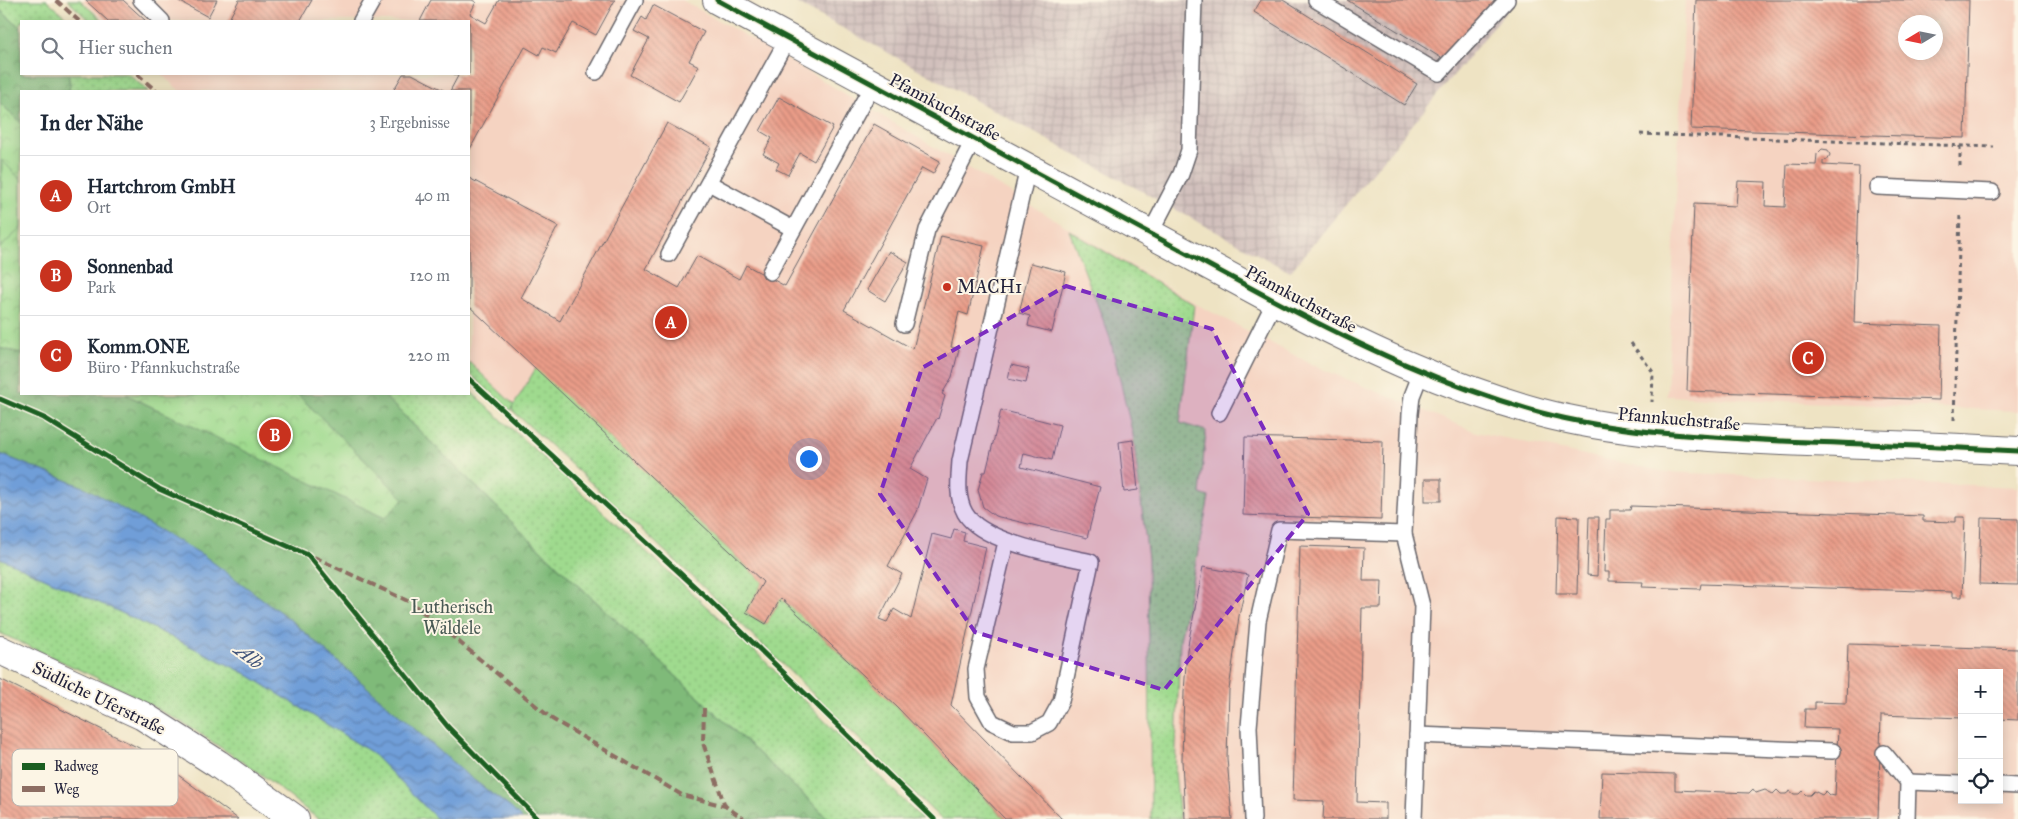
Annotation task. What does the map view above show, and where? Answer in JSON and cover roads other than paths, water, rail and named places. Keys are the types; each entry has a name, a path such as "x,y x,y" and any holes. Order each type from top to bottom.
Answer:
{"street":[{"name":"Pfannkuchstraße","path":"717,0 1275,301 1368,349 1421,373 1538,412 1598,425 1650,432 1708,438 2018,451"},
{"name":"Südliche Uferstraße","path":"0,650 143,716 218,764 296,819"}],"lane":[{"path":"141,0 161,20"},
{"path":"362,20 373,0"},
{"path":"596,72 635,0"},
{"path":"1150,234 1181,174 1189,150 1194,0"},
{"path":"1316,0 1438,73 1507,0"},
{"path":"669,254 788,38"},
{"path":"770,272 872,84"},
{"path":"904,324 927,230 974,139"},
{"path":"1006,542 976,669 978,697 992,722 1013,732 1032,732 1049,723 1061,701 1091,562 1006,542 981,527 966,514 958,491 960,461 1028,168"},
{"path":"709,183 793,229"},
{"path":"1877,187 1992,192"},
{"path":"1219,413 1275,301"},
{"path":"1414,819 1422,606 1404,534 1410,414 1412,396 1421,373"},
{"path":"1253,819 1249,727 1258,621 1279,530 1404,534"},
{"path":"1417,735 1833,751"},
{"path":"1884,753 1908,782 1907,819"},
{"path":"1908,782 1958,784"},
{"path":"2003,785 2018,786"}],"water":[{"name":"Alb","path":"0,454 86,488 203,555 288,618 467,775 511,808 522,819 437,819 371,752 245,673 124,614 0,558"}],"place":[{"name":"MACH1","path":"947,287"},
{"name":"Hartchrom GmbH","path":"671,322"},
{"name":"Komm.ONE","path":"1808,358"},
{"name":"Sonnenbad","path":"275,435"}],"park label":[{"name":"Lutherisch Wäldele","path":"452,617"}]}
